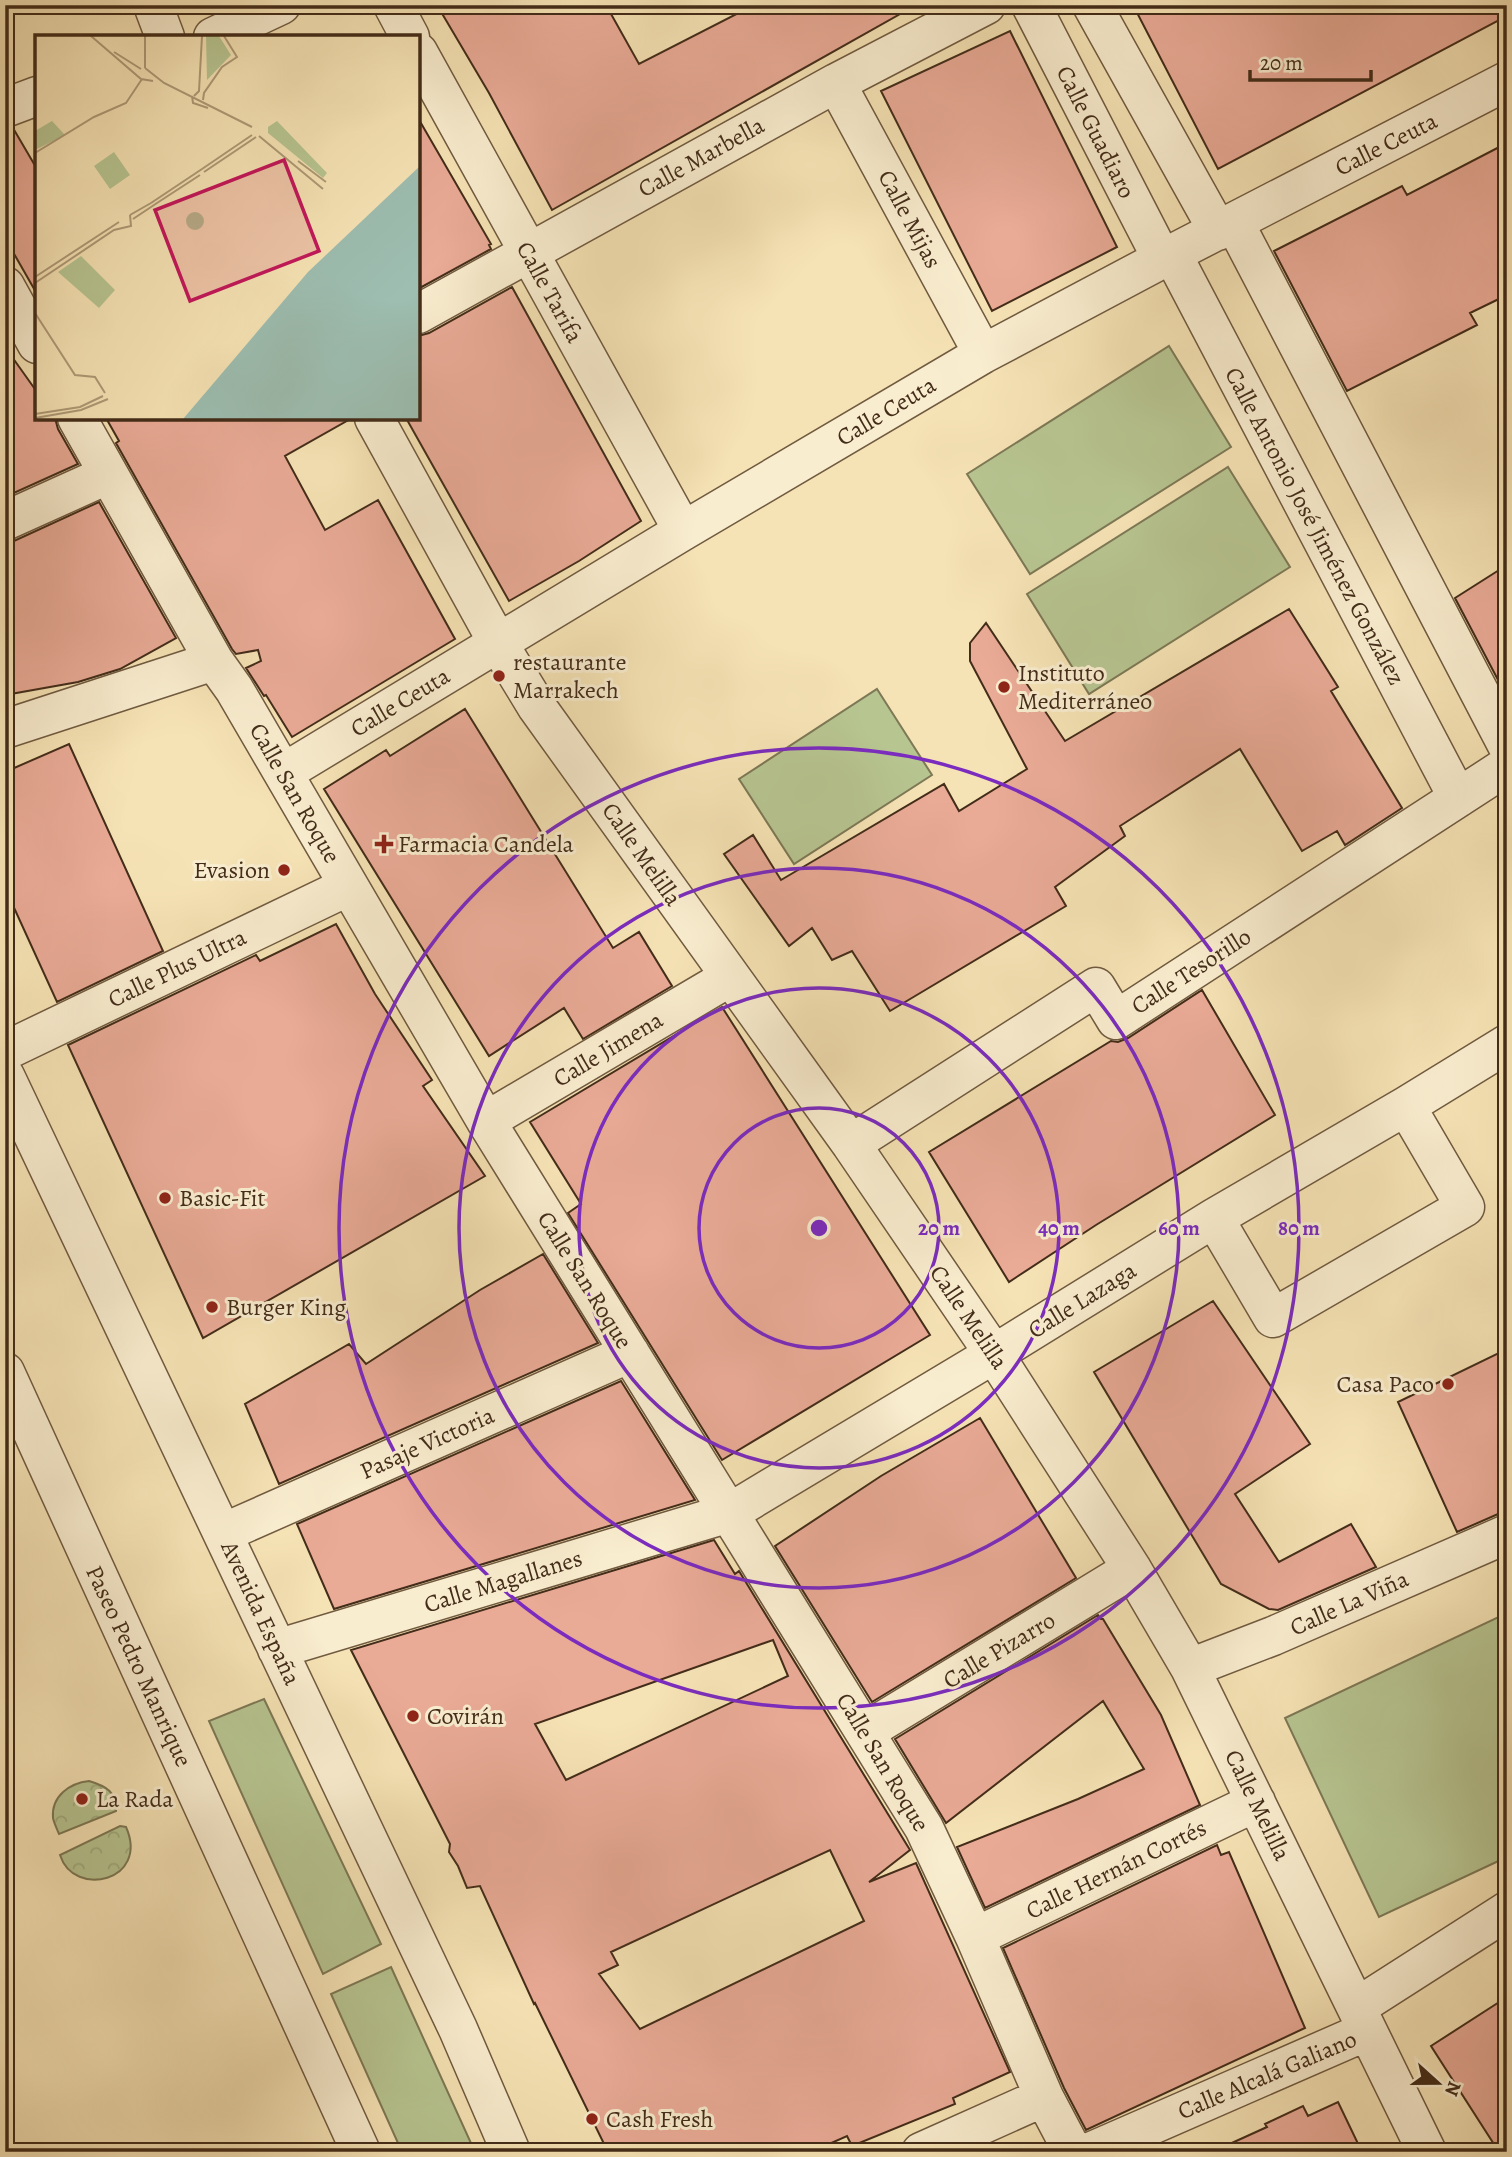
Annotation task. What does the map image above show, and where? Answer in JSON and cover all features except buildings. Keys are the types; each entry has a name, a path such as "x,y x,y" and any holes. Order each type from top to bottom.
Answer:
{"street":[{"path":"153,5 164,35"},
{"path":"217,35 281,5"},
{"path":"393,5 409,35"},
{"name":"Calle Marbella","path":"420,313 836,83 986,5"},
{"name":"Calle Guadiaro","path":"1031,5 1167,256"},
{"path":"1092,5 1226,226 1507,746"},
{"name":"Calle Tarifa","path":"420,56 683,531"},
{"name":"Calle Ceuta","path":"283,773 683,531 983,354 1507,81"},
{"name":"Calle Mijas","path":"836,83 983,354"},
{"path":"5,108 35,97"},
{"name":"Calle Antonio José Jiménez González","path":"1167,256 1458,798"},
{"path":"5,286 35,340"},
{"name":"Calle San Roque","path":"78,420 214,661 234,689 486,1121 924,1828 975,1937 1044,2097 1073,2152"},
{"name":"Calle Melilla","path":"375,420 498,643 537,707 850,1144 994,1354 1132,1569 1190,1668 1427,2152"},
{"path":"5,521 107,475"},
{"path":"5,729 214,661"},
{"name":"Calle Tesorillo","path":"850,1144 1096,987 1116,1020 1507,766"},
{"name":"Calle Plus Ultra","path":"5,1051 349,886"},
{"name":"Calle Jimena","path":"486,1121 730,977"},
{"name":"Calle Lazaga","path":"729,1513 1214,1218 1507,1044"},
{"name":"Avenida España","path":"5,1076 458,2029 511,2152"},
{"path":"1214,1218 1273,1318 1465,1207 1406,1106"},
{"name":"Pasaje Victoria","path":"223,1533 630,1353"},
{"name":"Paseo Pedro Manrique","path":"5,1371 361,2152"},
{"name":"Calle Magallanes","path":"277,1649 729,1513"},
{"name":"Calle La Viña","path":"1190,1668 1273,1636 1507,1534"},
{"name":"Calle Pizarro","path":"866,1731 1132,1569"},
{"name":"Calle Hernán Cortés","path":"975,1937 1256,1802"},
{"name":"Calle Alcalá Galiano","path":"1090,2152 1362,2019 1507,1911"},
{"path":"920,2152 1044,2097"}],"green space":[{"path":"1169,346 1231,447 1030,574 967,474"},
{"path":"1228,467 1290,567 1089,694 1027,594"},
{"path":"877,689 932,775 794,864 739,779"},
{"path":"1507,1613 1507,1747 1501,1750 1507,1763 1507,1857 1379,1917 1285,1718"},
{"path":"264,1699 381,1944 323,1974 209,1721"},
{"path":"89,1781 101,1785 112,1794 116,1811 59,1834 53,1818 55,1803 69,1788"},
{"path":"120,1826 126,1827 131,1846 128,1860 119,1871 107,1878 93,1880 80,1877 68,1869 60,1855"},
{"path":"391,1967 475,2152 402,2152 331,1994"}],"place":[{"name":"restaurante Marrakech","path":"499,676"},
{"name":"Instituto Mediterráneo","path":"1004,687"},
{"name":"Farmacia Candela","path":"384,844"},
{"name":"Evasion","path":"284,870"},
{"name":"Basic-Fit","path":"165,1198"},
{"name":"Burger King","path":"212,1307"},
{"name":"Casa Paco","path":"1448,1384"},
{"name":"Covirán","path":"413,1716"},
{"name":"La Rada","path":"82,1799"},
{"name":"Cash Fresh","path":"592,2119"}]}
